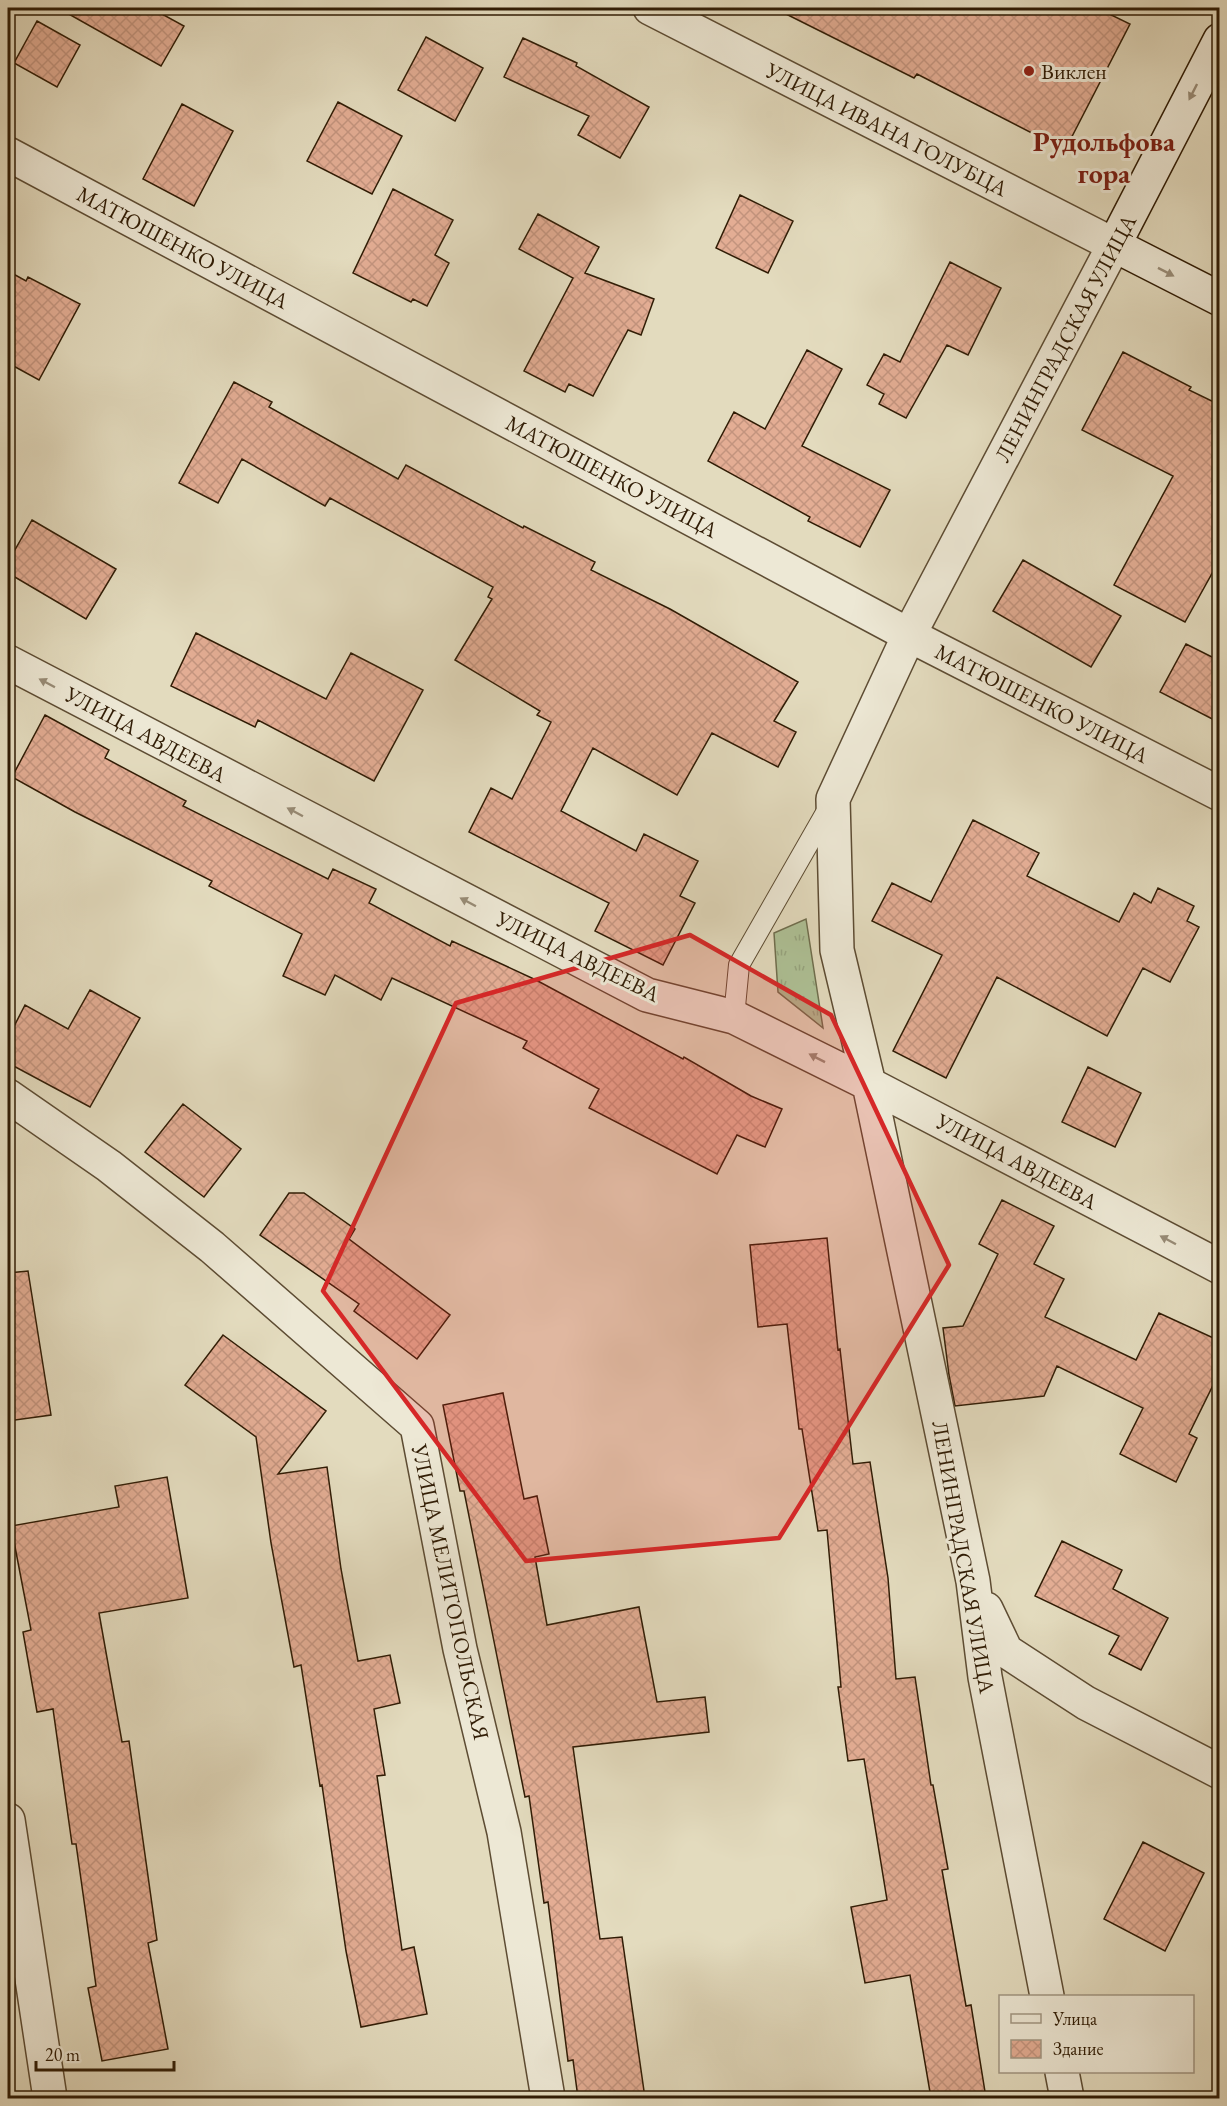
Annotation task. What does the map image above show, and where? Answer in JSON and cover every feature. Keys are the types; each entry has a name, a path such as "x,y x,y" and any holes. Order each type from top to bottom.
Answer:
{"street":[{"name":"УЛИЦА ИВАНА ГОЛУБЦА","path":"651,8 1220,299"},
{"name":"ЛЕНИНГРАДСКАЯ УЛИЦА","path":"1047,1995 985,1677 973,1581 869,1084 837,950 833,799 909,635 1220,40"},
{"name":"МАТЮШЕНКО УЛИЦА","path":"8,154 909,635 1220,794"},
{"name":"УЛИЦА АВДЕЕВА","path":"8,662 646,995 734,1017 869,1084 1220,1267"},
{"name":"УЛИЦА МЕЛИТОПОЛЬСКАЯ","path":"8,1096 109,1166 212,1247 417,1426 460,1649 504,1832 548,2098"},
{"path":"973,1581 1006,1651 1086,1703 1220,1772"},
{"path":"8,1820 50,2098"},
{"path":"1062,2073 1067,2098"}],"lane":[{"path":"734,1017 739,965 833,799"}],"highlighted area":[{"path":"690,935 831,1015 949,1265 779,1538 526,1561 323,1291 456,1003"}],"green space":[{"path":"806,919 823,1028 778,992 774,933"}],"building":[{"path":"58,8 151,8 184,26 161,66"},
{"path":"774,8 1097,8 1130,24 1065,150 917,74 914,78"},
{"path":"37,21 80,45 57,87 14,63"},
{"path":"426,37 483,68 455,121 398,90"},
{"path":"523,38 577,63 576,66 649,107 620,158 578,135 589,116 504,77"},
{"path":"338,102 402,136 372,194 307,161"},
{"path":"182,104 233,131 194,206 143,179"},
{"path":"393,189 453,220 435,255 449,263 427,306 413,299 411,302 353,273"},
{"path":"740,195 793,221 768,273 716,248"},
{"path":"538,214 599,247 585,273 654,299 641,335 628,330 593,396 569,384 565,392 524,371 573,278 519,249"},
{"path":"950,262 1001,288 968,355 947,345 906,418 879,404 884,394 867,385 884,354 900,362"},
{"path":"8,271 26,281 28,277 80,304 39,380 8,363"},
{"path":"807,350 842,369 802,446 890,490 860,547 808,521 810,517 708,461 734,412 765,429"},
{"path":"1123,352 1191,387 1189,390 1220,405 1220,559 1185,622 1114,585 1173,476 1082,430"},
{"path":"234,382 272,402 269,407 398,479 406,465 523,528 524,526 595,562 591,570 670,609 798,682 774,721 796,732 778,767 712,733 677,795 593,748 561,811 636,851 644,834 698,861 680,896 695,903 663,965 595,931 609,903 469,832 491,788 512,799 551,722 537,715 540,711 455,660 492,599 488,597 493,587 330,498 325,506 242,459 218,503 179,483"},
{"path":"32,520 116,569 86,619 8,573 8,562"},
{"path":"1023,560 1121,616 1091,667 993,611"},
{"path":"196,633 326,699 351,653 423,690 374,781 258,720 255,727 171,686"},
{"path":"1186,644 1220,661 1220,723 1160,692"},
{"path":"45,715 109,750 105,758 186,801 183,806 328,879 333,869 376,889 369,903 450,946 452,941 536,980 683,1059 684,1057 751,1096 782,1109 765,1147 737,1135 717,1174 589,1108 599,1089 523,1048 527,1041 392,978 381,1000 335,975 325,995 283,976 302,934 209,886 212,881 75,812 12,777"},
{"path":"973,820 1039,853 1027,876 1119,922 1134,893 1151,903 1158,888 1194,906 1187,921 1199,927 1170,982 1143,968 1107,1036 997,977 946,1078 893,1051 942,955 872,921 892,883 931,902"},
{"path":"90,990 140,1018 90,1107 8,1063 8,1038 25,1005 68,1029"},
{"path":"1088,1067 1141,1093 1115,1147 1062,1122"},
{"path":"183,1104 241,1149 204,1197 145,1152"},
{"path":"289,1193 304,1193 355,1229 349,1239 450,1315 417,1359 354,1311 359,1304 260,1235"},
{"path":"1002,1200 1054,1226 1034,1264 1064,1279 1045,1317 1136,1360 1159,1313 1220,1341 1220,1371 1189,1434 1197,1438 1176,1482 1120,1454 1143,1408 1057,1366 1044,1396 955,1406 943,1328 963,1326 998,1254 979,1244"},
{"path":"827,1238 838,1350 840,1349 853,1464 870,1462 888,1578 896,1679 915,1677 931,1785 933,1785 948,1869 942,1870 966,2006 971,2005 986,2098 931,2098 910,1975 865,1983 851,1907 887,1900 864,1759 848,1761 838,1687 841,1687 827,1530 818,1531 802,1429 799,1429 787,1324 758,1327 750,1245"},
{"path":"28,1271 51,1415 8,1421 8,1273"},
{"path":"223,1335 326,1411 278,1474 327,1467 341,1569 358,1661 390,1655 400,1703 374,1709 385,1775 377,1776 402,1950 414,1947 427,2014 361,2027 346,1951 322,1785 320,1786 301,1665 294,1667 271,1543 256,1437 185,1385"},
{"path":"503,1393 524,1499 537,1496 549,1554 535,1557 547,1625 639,1607 657,1702 705,1697 709,1732 573,1747 600,1939 622,1937 645,2098 578,2098 573,2060 568,2061 548,1902 544,1903 529,1796 525,1797 464,1491 460,1491 443,1405"},
{"path":"167,1477 188,1598 99,1613 122,1742 129,1741 157,1940 148,1943 168,2049 102,2061 88,1988 96,1986 76,1844 72,1844 53,1709 37,1712 23,1632 31,1630 11,1526 119,1507 115,1486"},
{"path":"1062,1541 1122,1570 1113,1589 1168,1618 1141,1670 1109,1654 1119,1636 1035,1596"},
{"path":"1143,1842 1204,1873 1165,1951 1104,1919"}],"place":[{"name":"Виклен","path":"1029,71"}],"district":[{"name":"Рудольфова гора","path":"1104,157"}]}
